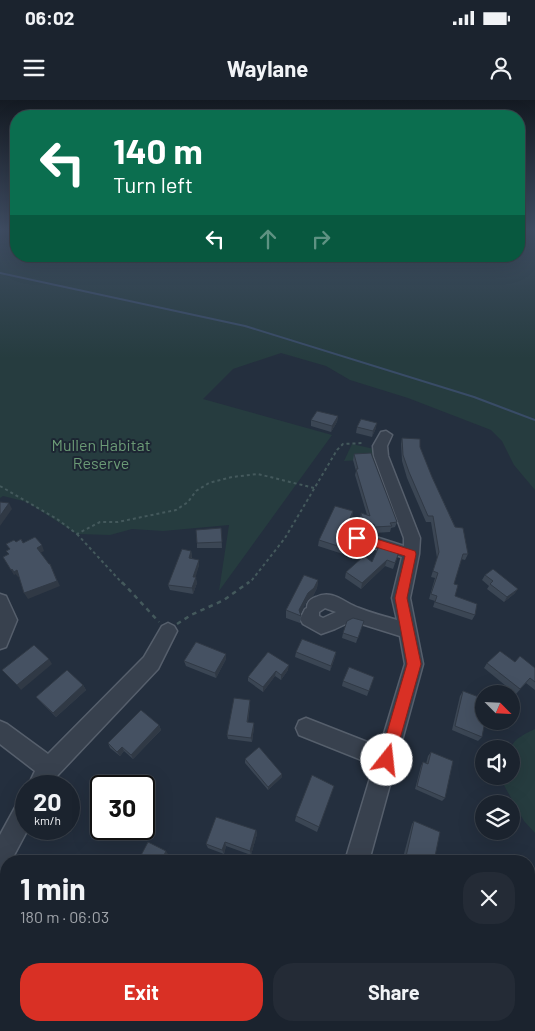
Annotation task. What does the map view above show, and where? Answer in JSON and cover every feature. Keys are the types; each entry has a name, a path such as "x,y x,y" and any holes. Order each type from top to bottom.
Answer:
{"street":[{"path":"359,855 414,664 401,598 411,554 412,538 381,456 380,446 386,435"},
{"path":"357,538 411,554"},
{"path":"0,601 8,620 0,641"},
{"path":"313,610 321,602 331,601 351,613 408,631"},
{"path":"46,775 151,663 168,631"},
{"path":"306,728 387,760"},
{"path":"0,731 42,775"},
{"path":"2,855 15,830"}],"path":[{"path":"0,486 57,519 77,534 168,631 191,615 224,600 252,580 285,538 337,450 343,444 364,443"},
{"path":"77,534 100,522 118,522 176,510 188,502 196,491 208,483 232,477 258,474 314,488"}],"green space":[{"name":"Mullen Habitat Reserve","path":"0,271 535,271 535,490 514,465 502,441 491,430 408,398 350,380 326,366 281,353 233,369 203,399 332,435 219,591 229,525 163,531 132,529 110,535 77,534 27,502 3,496 0,498"},
{"path":"352,444 374,449 376,459 344,461"},
{"path":"535,729 535,833 520,814 520,795 509,795 504,785 520,785 520,740 516,740"}],"building":[{"path":"317,411 338,416 332,426 311,420"},
{"path":"361,419 377,423 373,431 357,427"},
{"path":"402,438 420,439 420,447 455,527 463,528 468,554 463,554 454,584 458,585 455,596 477,604 475,615 435,602 437,596 431,594 438,573 433,571 439,552 433,516 428,516 409,472 403,455"},
{"path":"371,453 397,522 390,523 392,526 375,527 374,524 364,525 361,513 370,516 356,469 358,469 354,454"},
{"path":"0,502 9,503 0,516"},
{"path":"335,506 353,511 344,532 350,534 344,548 319,540"},
{"path":"221,528 222,542 197,543 196,530"},
{"path":"35,537 42,545 37,548 50,564 57,581 24,593 17,570 14,572 11,570 3,557 9,554 6,551 10,549 6,544 21,539 23,543"},
{"path":"379,546 399,552 395,563 387,560 362,583 346,572 364,556 372,562"},
{"path":"182,549 191,551 189,558 199,560 193,577 196,577 192,588 168,585"},
{"path":"493,569 518,589 507,597 490,584 493,581 485,575"},
{"path":"304,575 318,580 299,610 301,616 286,610"},
{"path":"353,618 364,621 358,638 343,633 347,621"},
{"path":"302,639 336,652 331,666 296,652"},
{"path":"196,642 226,654 215,673 184,661"},
{"path":"34,645 49,659 17,685 2,670"},
{"path":"500,651 515,662 520,656 535,668 535,682 530,678 520,689 520,685 515,685 487,663"},
{"path":"268,652 289,665 281,675 276,671 263,687 248,677"},
{"path":"349,667 374,677 369,691 343,681"},
{"path":"67,670 83,685 53,713 36,697"},
{"path":"463,691 475,696 475,730 483,730 482,737 455,726"},
{"path":"234,698 250,700 247,722 254,723 251,738 227,735"},
{"path":"141,710 159,725 131,755 122,747 117,752 108,743"},
{"path":"259,747 282,774 268,787 245,759"},
{"path":"431,752 453,761 445,798 417,786 423,762 428,764"},
{"path":"312,775 334,786 319,827 296,816"},
{"path":"216,817 256,830 250,851 225,842 222,850 206,844"},
{"path":"414,821 440,832 435,855 406,855"},
{"path":"148,842 166,851 164,855 141,855"}],"waterway":[{"path":"0,273 245,326 474,397 535,420"}],"route":[{"path":"357,538 411,554 401,598 414,664 387,760"}]}
